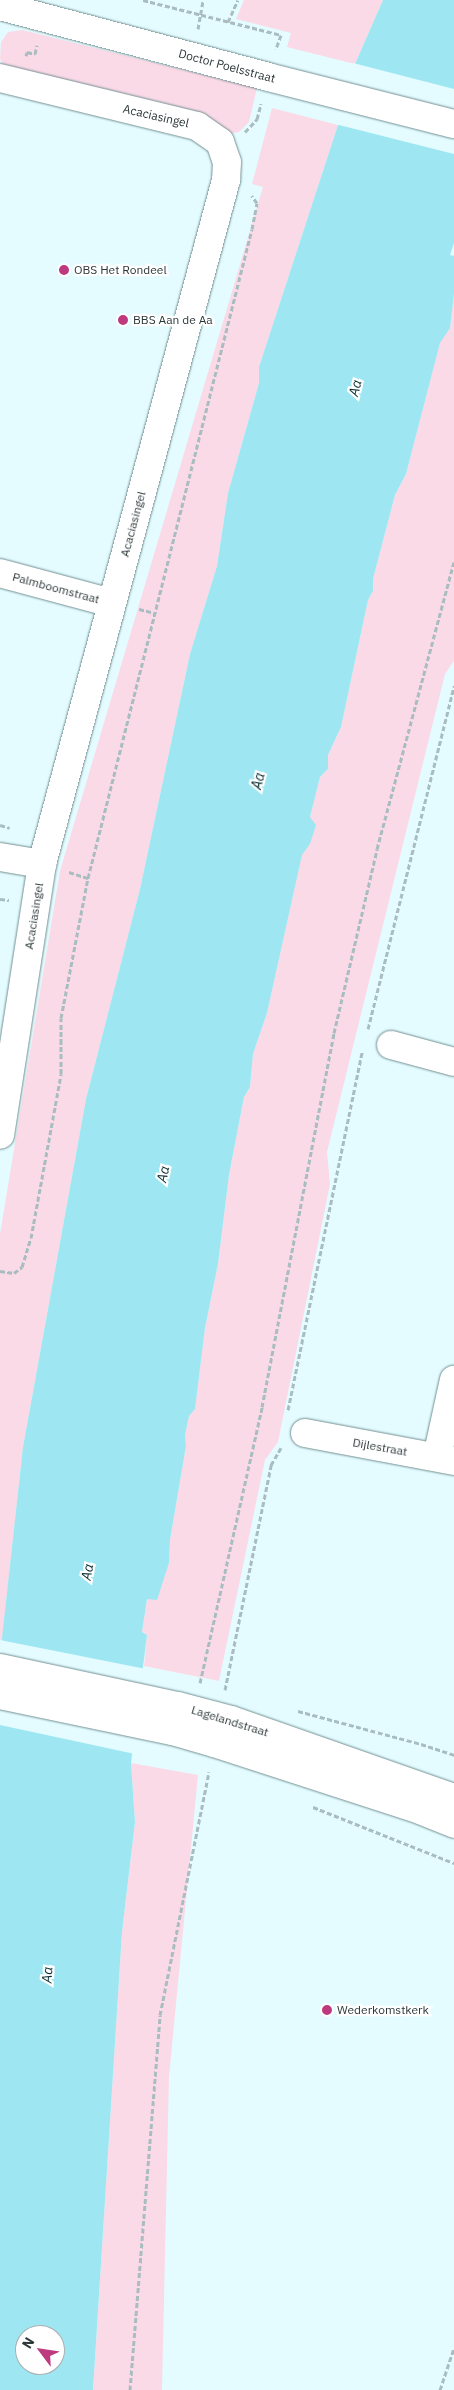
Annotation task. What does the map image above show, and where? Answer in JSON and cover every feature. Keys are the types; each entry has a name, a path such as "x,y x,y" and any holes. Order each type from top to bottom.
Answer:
{"street":[{"name":"Doctor Poelsstraat","path":"2,7 268,78 454,124"},
{"name":"Acaciasingel","path":"0,78 197,126 220,142 227,162 226,180 42,864 0,1135"},
{"name":"Palmboomstraat","path":"0,573 111,603"},
{"path":"0,857 42,864"},
{"path":"392,1046 454,1062"},
{"path":"446,1459 454,1380"},
{"name":"Dijlestraat","path":"291,1431 446,1459"},
{"name":"Lagelandstraat","path":"0,1668 454,1798"},
{"name":"Lagelandstraat","path":"0,1695 176,1719"},
{"name":"Lagelandstraat","path":"217,1730 454,1824"}],"path":[{"path":"143,0 281,35 257,119 241,136 220,142"},
{"path":"228,22 238,0"},
{"path":"0,1271 14,1273 22,1267 31,1238 61,1074 61,1018 88,878 252,229 257,203 251,193 226,180"},
{"path":"199,1688 262,1407 334,1032 377,849 454,562"},
{"path":"365,1038 454,686"},
{"path":"130,2390 160,2015 271,1465 291,1431 363,1048"},
{"path":"293,1710 421,1744 454,1755"},
{"path":"440,2390 454,2348"}],"shaded area":[{"path":"244,0 383,0 355,64 287,47 291,33 236,19"},
{"path":"22,30 257,88 249,122 239,132 230,134 4,67 0,59 1,42 8,32"},
{"path":"272,108 338,125 259,367 259,383 228,493 217,566 190,654 140,889 86,1099 23,1447 2,1640 0,1640 0,1234 60,871 263,187 252,184"},
{"path":"454,294 454,661 445,674 327,1152 330,1184 278,1442 265,1460 219,1681 144,1666 147,1635 142,1632 147,1599 169,1563 170,1540 186,1446 185,1435 189,1416 195,1408 205,1328 218,1264 229,1175 244,1097 250,1087 253,1054 267,1013 302,854 310,844 310,817 320,777 328,769 328,755 341,727 368,600 373,591 373,579 395,495 406,474 440,342 450,328"},
{"path":"131,1763 198,1775 169,2077 162,2390 93,2390 122,1932 135,1822"}],"water":[{"name":"Aa","path":"383,0 454,0 454,243 450,255 454,256 454,294 450,328 440,343 406,474 395,495 373,579 373,591 368,600 341,727 328,755 328,769 320,777 310,817 316,825 310,844 302,855 267,1013 253,1054 250,1087 244,1097 229,1175 218,1264 205,1328 195,1409 189,1416 185,1435 186,1446 170,1540 169,1563 157,1600 147,1599 142,1632 147,1635 131,1763 135,1822 122,1932 93,2390 0,2390 0,1656 23,1447 86,1099 140,889 190,654 217,566 228,493 259,383 259,367 338,125 355,64"}],"pier":[{"path":"353,63 454,89 454,154 335,124"},
{"path":"0,1640 146,1669 135,1754 0,1725"}],"place":[{"name":"OBS Het Rondeel","path":"64,270"},
{"name":"BBS Aan de Aa","path":"123,320"},
{"name":"Wederkomstkerk","path":"327,2010"}]}
